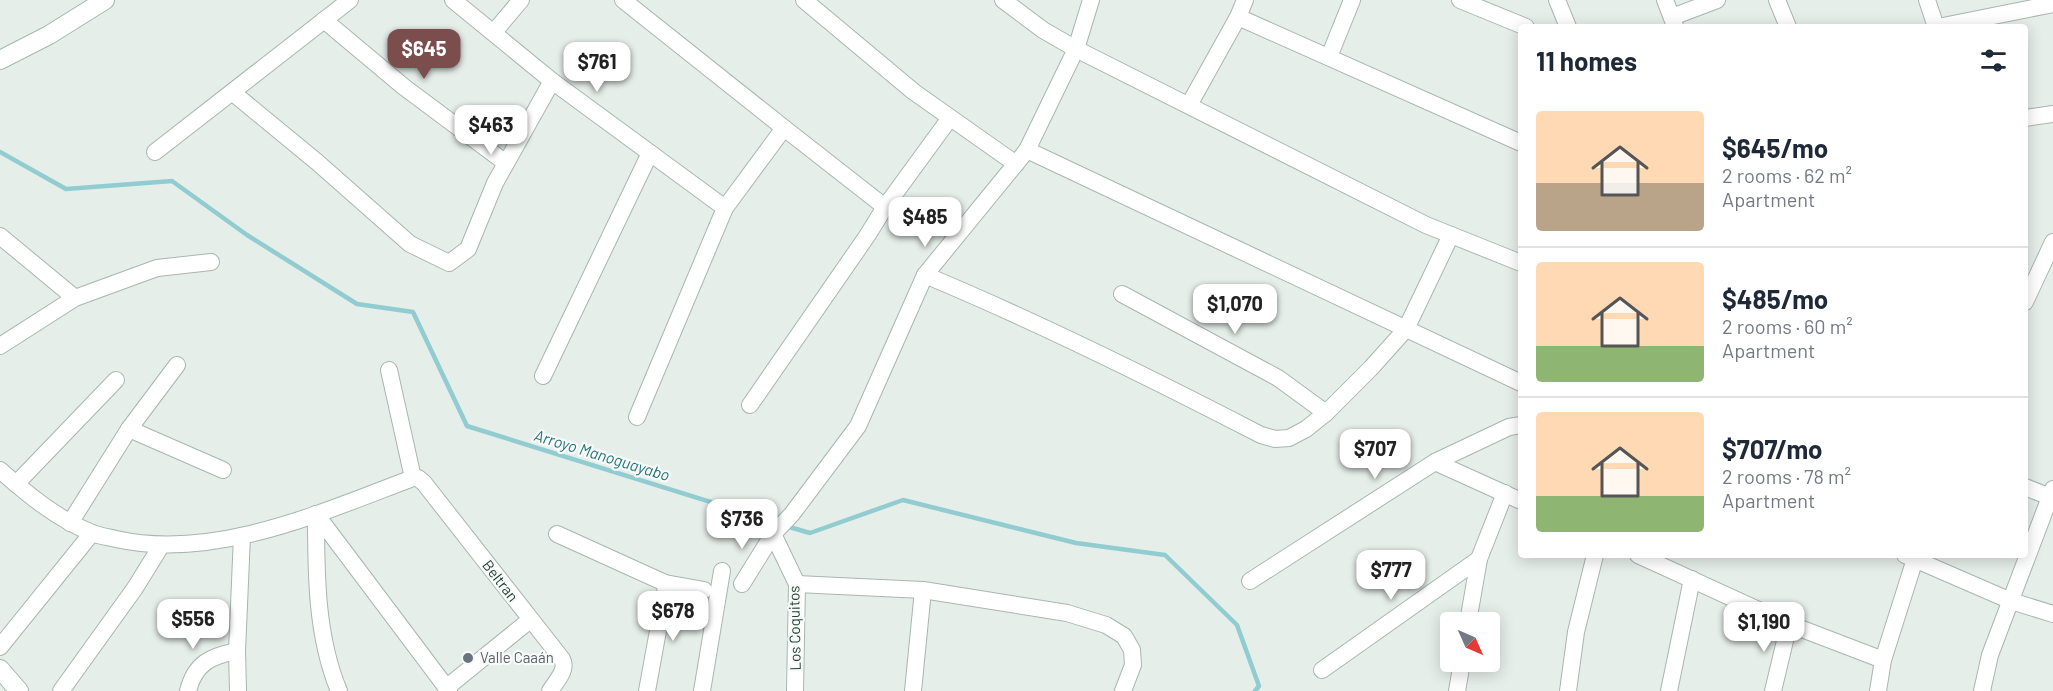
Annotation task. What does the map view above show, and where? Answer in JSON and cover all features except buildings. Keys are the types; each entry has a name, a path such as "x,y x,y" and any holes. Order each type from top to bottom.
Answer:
{"main road":[{"path":"0,60 49,35 105,0"},
{"path":"0,669 19,691"}],"street":[{"path":"155,152 350,0"},
{"path":"453,0 552,81 725,208"},
{"path":"494,32 521,0"},
{"path":"623,0 885,207"},
{"path":"804,0 914,92 1016,164"},
{"path":"1003,0 1043,30 1076,49 1416,220 1451,236 1518,261"},
{"path":"742,584 772,534 792,514 858,426 926,275 1027,150 1076,49 1091,0"},
{"path":"1188,105 1238,17 1245,0"},
{"path":"1329,57 1352,0"},
{"path":"1460,0 1519,24"},
{"path":"1557,0 1567,24"},
{"path":"1665,0 1674,22 1717,0"},
{"path":"1777,0 1787,24"},
{"path":"1928,0 1936,24"},
{"path":"1952,24 2053,4"},
{"path":"1238,17 1518,142"},
{"path":"324,20 404,87 506,163"},
{"path":"232,92 317,162 410,244 449,264 468,249 495,183 552,81"},
{"path":"2028,118 2053,114"},
{"path":"750,405 885,207 950,117"},
{"path":"637,417 725,208 784,129"},
{"path":"1027,150 1518,382"},
{"path":"543,375 650,153"},
{"path":"926,275 1118,362 1262,435 1275,439 1289,438 1306,429 1326,413 1371,369 1406,329 1451,236"},
{"path":"2028,296 2053,242"},
{"path":"3,244 75,297"},
{"path":"0,346 75,297 157,268 211,262"},
{"path":"1122,294 1278,378 1326,413"},
{"path":"70,523 129,429 177,365"},
{"path":"0,470 45,507 70,523 92,533 130,542 161,546 242,536 316,514 412,478 389,370"},
{"path":"16,484 116,380"},
{"path":"1250,582 1435,462 1518,425"},
{"path":"129,429 223,470"},
{"path":"1435,462 1518,500"},
{"name":"Beltran","path":"412,478 418,478 424,483 565,664 564,670 550,691"},
{"path":"2028,488 2052,494 2028,557"},
{"path":"1470,612 1479,559 1505,493"},
{"path":"316,514 447,690 530,620"},
{"path":"316,514 316,575 329,667 339,691"},
{"path":"0,647 92,533"},
{"path":"557,534 665,585 704,590"},
{"name":"Los Coquitos","path":"772,534 797,584 795,691"},
{"path":"238,691 237,651 242,536"},
{"path":"62,691 135,588 161,546"},
{"path":"1568,691 1576,632 1594,558"},
{"path":"1645,558 1789,624 1883,660"},
{"path":"1878,691 1883,660 1910,558"},
{"path":"1912,558 2011,601 2053,614"},
{"path":"1982,691 1990,655 2027,558"},
{"path":"1322,670 1479,559"},
{"path":"702,691 722,571"},
{"path":"1669,691 1692,579"},
{"path":"797,584 923,591 1067,613 1106,625 1124,636 1132,650 1133,665 1123,691"},
{"path":"647,691 665,585"},
{"path":"913,691 923,591"},
{"path":"1773,691 1789,624"},
{"path":"188,691 201,665 215,656 237,651"},
{"path":"1457,691 1460,672"}],"waterway":[{"name":"Arroyo Manoguayabo","path":"0,152 66,189 172,181 247,235 357,304 413,312 467,426 778,523"},
{"name":"Arroyo Manoguayabo","path":"786,526 810,533 903,500 1076,543 1165,555 1237,625 1259,686 1255,691"}],"place":[{"name":"Valle Caaán","path":"468,658"}]}
